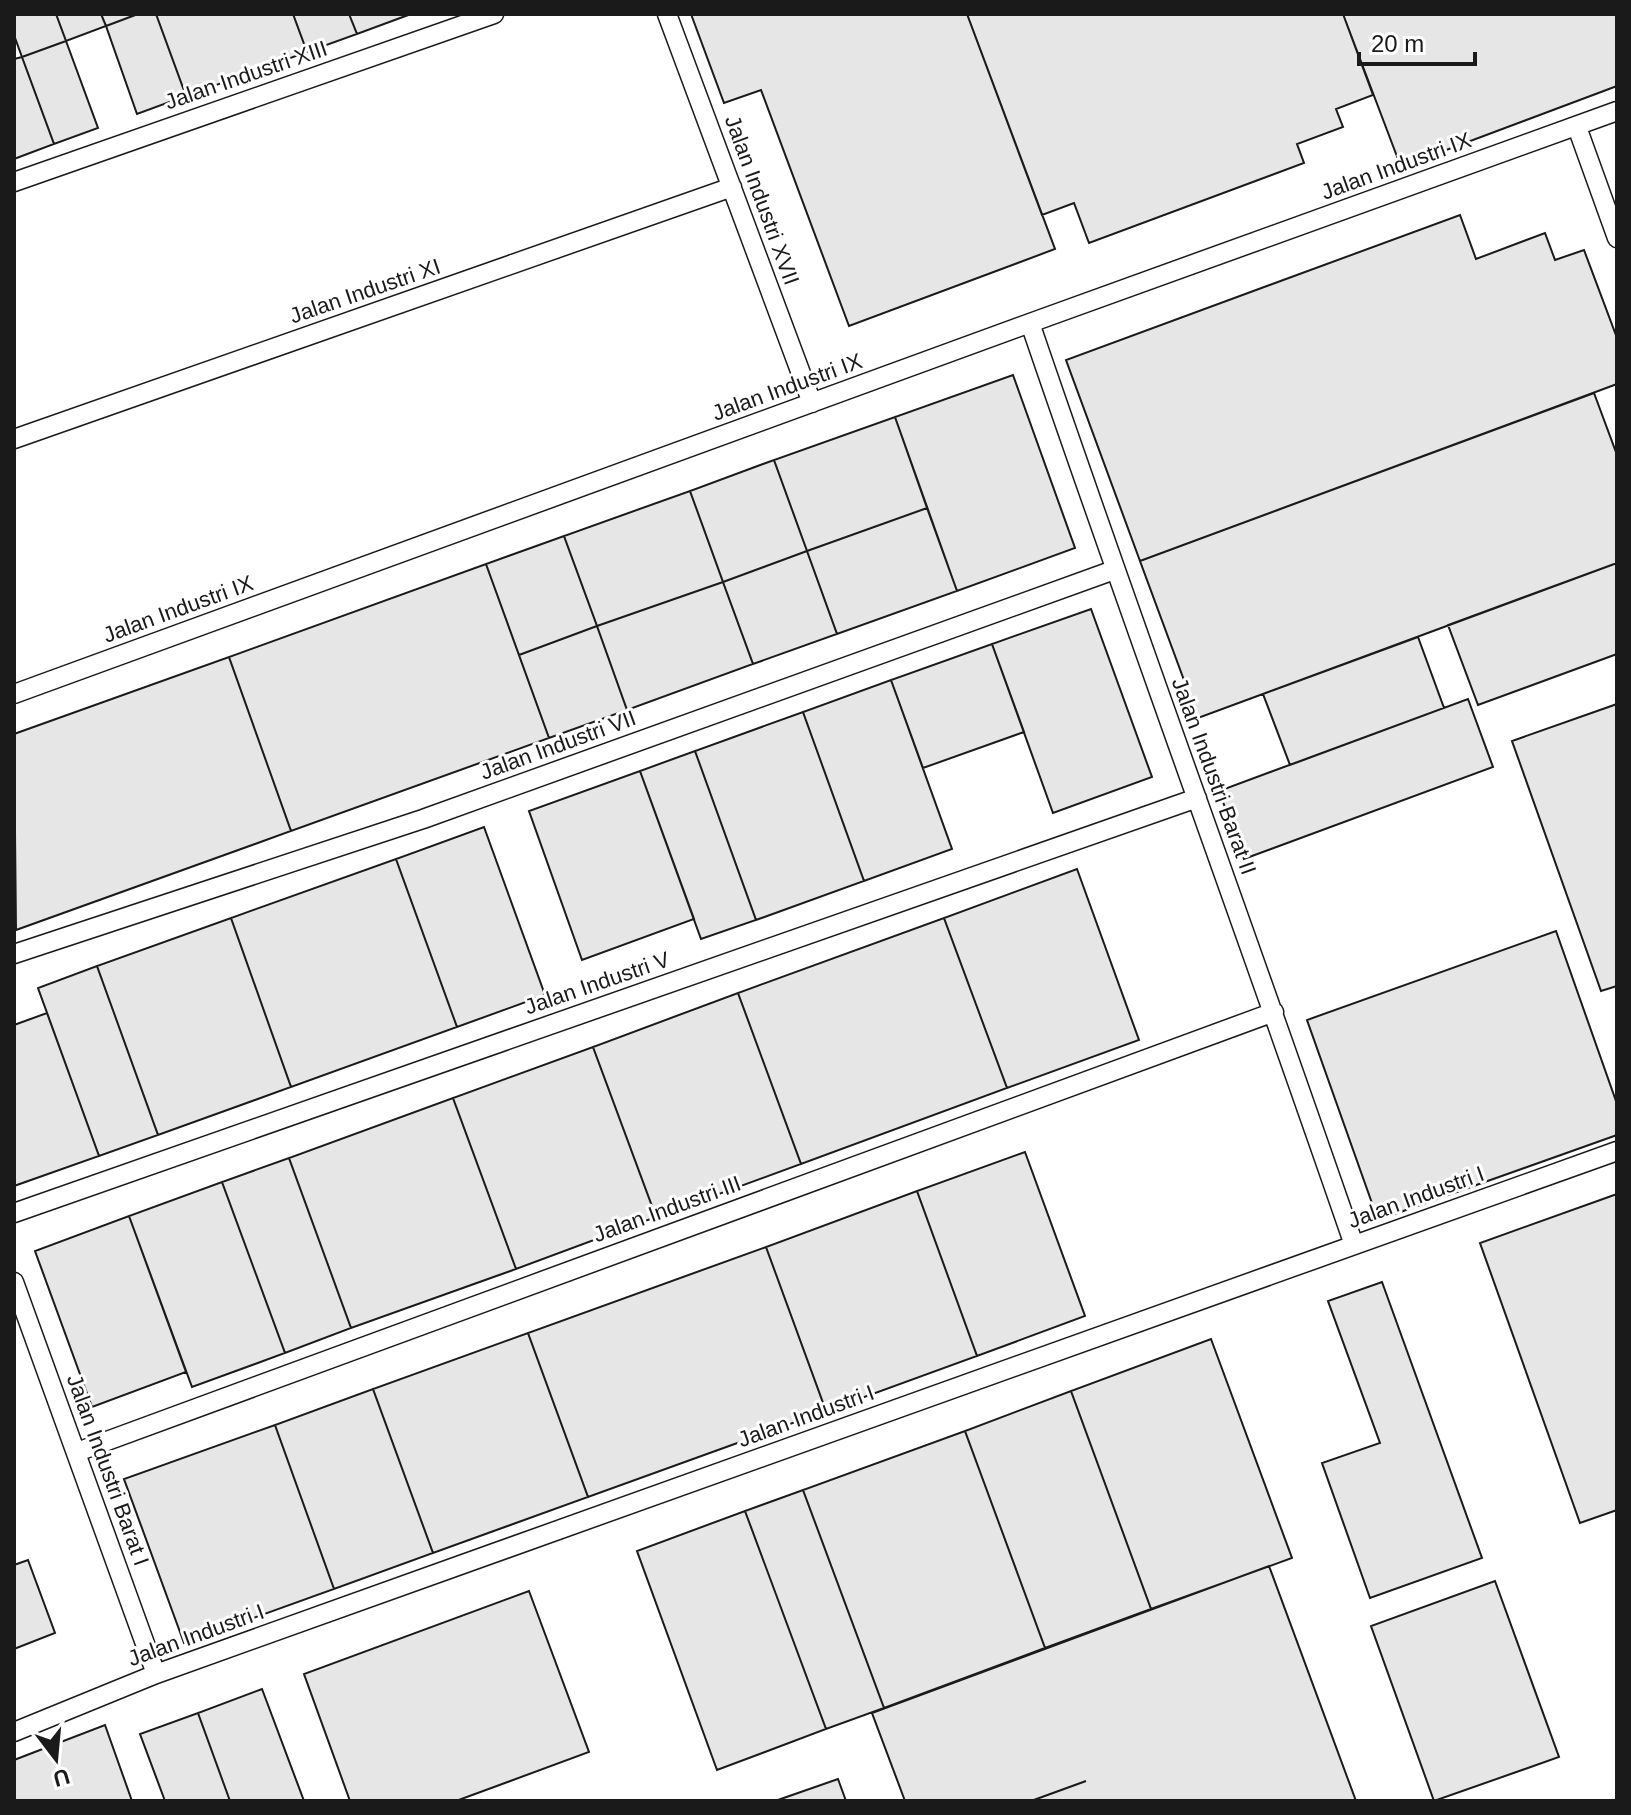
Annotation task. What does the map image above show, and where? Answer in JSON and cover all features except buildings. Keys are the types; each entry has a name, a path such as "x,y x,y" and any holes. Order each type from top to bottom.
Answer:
{"lane":[{"name":"Jalan Industri XIII","path":"14,182 494,14"},
{"name":"Jalan Industri XVII","path":"667,14 812,403"},
{"name":"Jalan Industri IX","path":"14,694 1617,111"},
{"path":"1577,127 1617,238"},
{"name":"Jalan Industri XI","path":"14,439 732,187"},
{"name":"Jalan Industri Barat II","path":"1030,323 1114,570 1274,1012 1354,1245"},
{"name":"Jalan Industri VII","path":"14,954 423,819 1114,570"},
{"name":"Jalan Industri V","path":"14,1213 1197,798"},
{"name":"Jalan Industri III","path":"77,1452 1274,1012"},
{"name":"Jalan Industri I","path":"14,1732 156,1674 1617,1151"},
{"name":"Jalan Industri Barat I","path":"14,1282 156,1674"}]}
